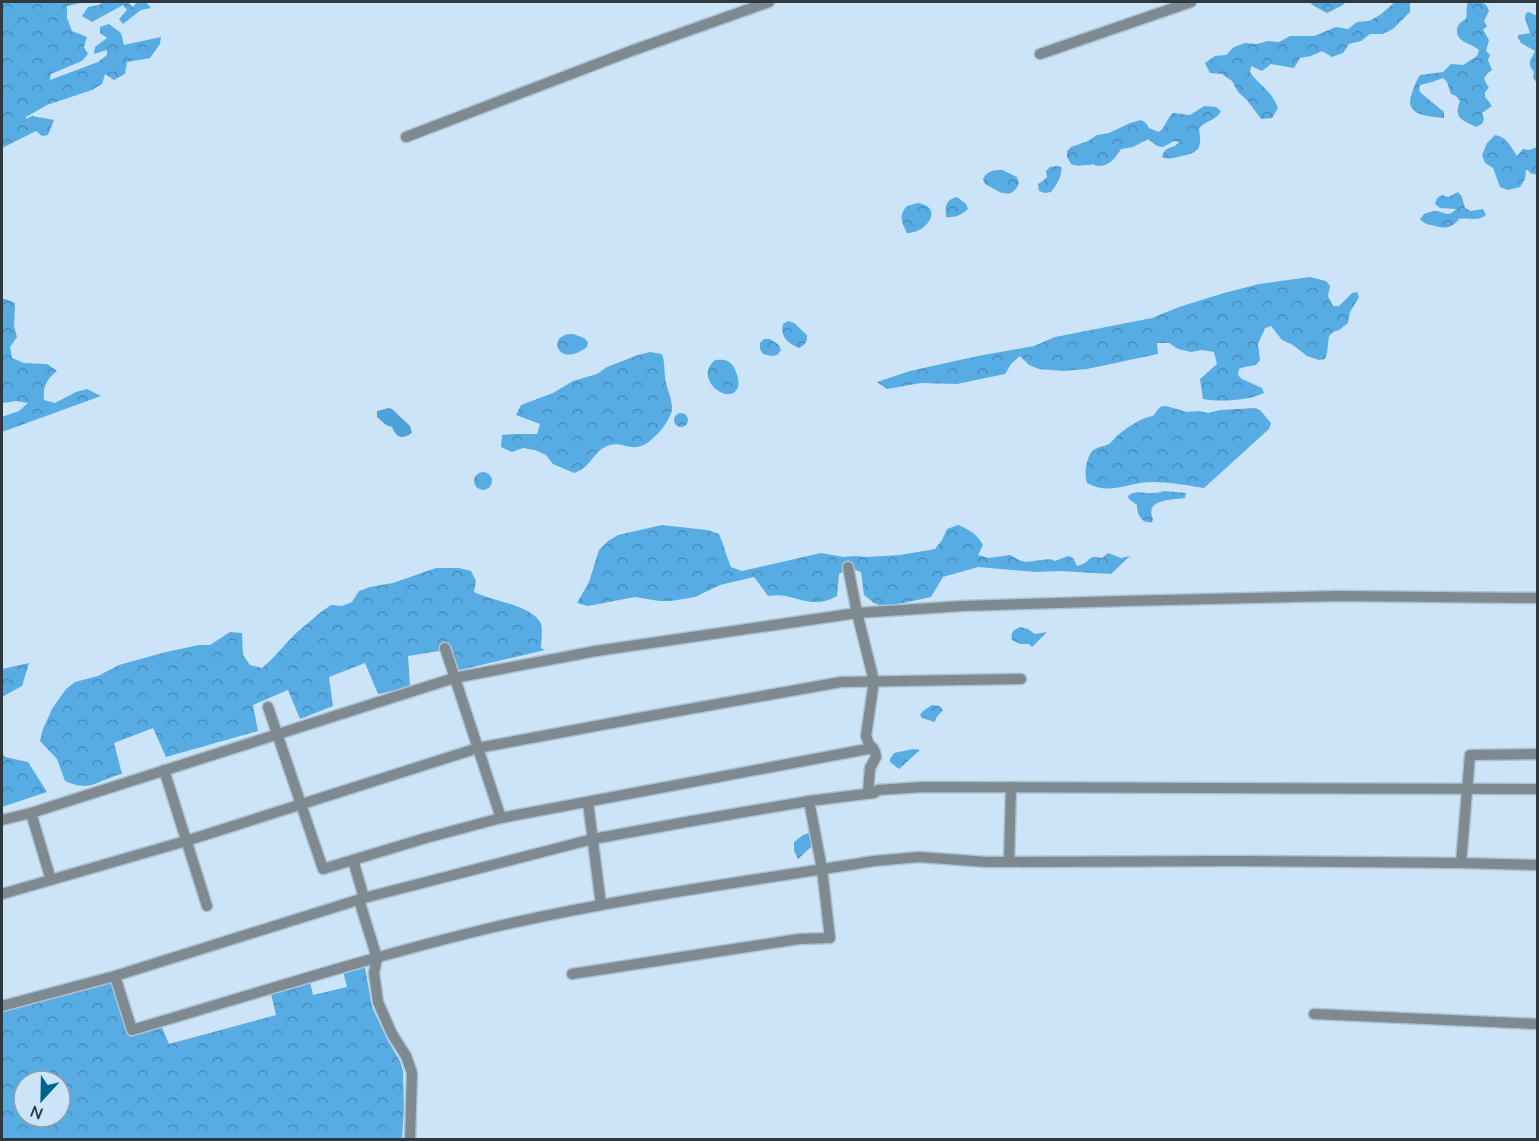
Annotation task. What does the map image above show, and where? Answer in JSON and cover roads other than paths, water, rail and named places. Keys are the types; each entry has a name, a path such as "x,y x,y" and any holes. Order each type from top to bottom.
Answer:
{"street":[{"path":"406,137 631,51 769,2"},
{"path":"1040,54 1191,2"},
{"path":"848,567 874,681 866,736 876,757 870,768 871,793"},
{"path":"2,820 31,813 454,678 596,651 857,613 963,606 1339,596 1538,598"},
{"path":"445,648 501,818"},
{"path":"2,894 186,841 478,748 841,682 1020,679"},
{"path":"268,707 323,869 501,818 873,748"},
{"path":"1461,863 1470,755 1538,754"},
{"path":"164,770 207,906"},
{"path":"2,1005 115,976 362,899 593,840 692,820 871,793 878,790 922,787 1011,790 1538,794"},
{"path":"1467,792 1538,789"},
{"path":"1009,862 1011,790"},
{"path":"572,974 800,939 830,938 822,869 809,801"},
{"path":"588,802 601,904"},
{"path":"31,813 51,880"},
{"path":"115,976 132,1030 376,958 502,925 601,904 874,861 919,857 987,862 1246,861 1538,865"},
{"path":"353,860 376,958 374,974 378,1002 392,1034 406,1056 412,1073 410,1140"},
{"path":"1314,1014 1538,1024"}]}
